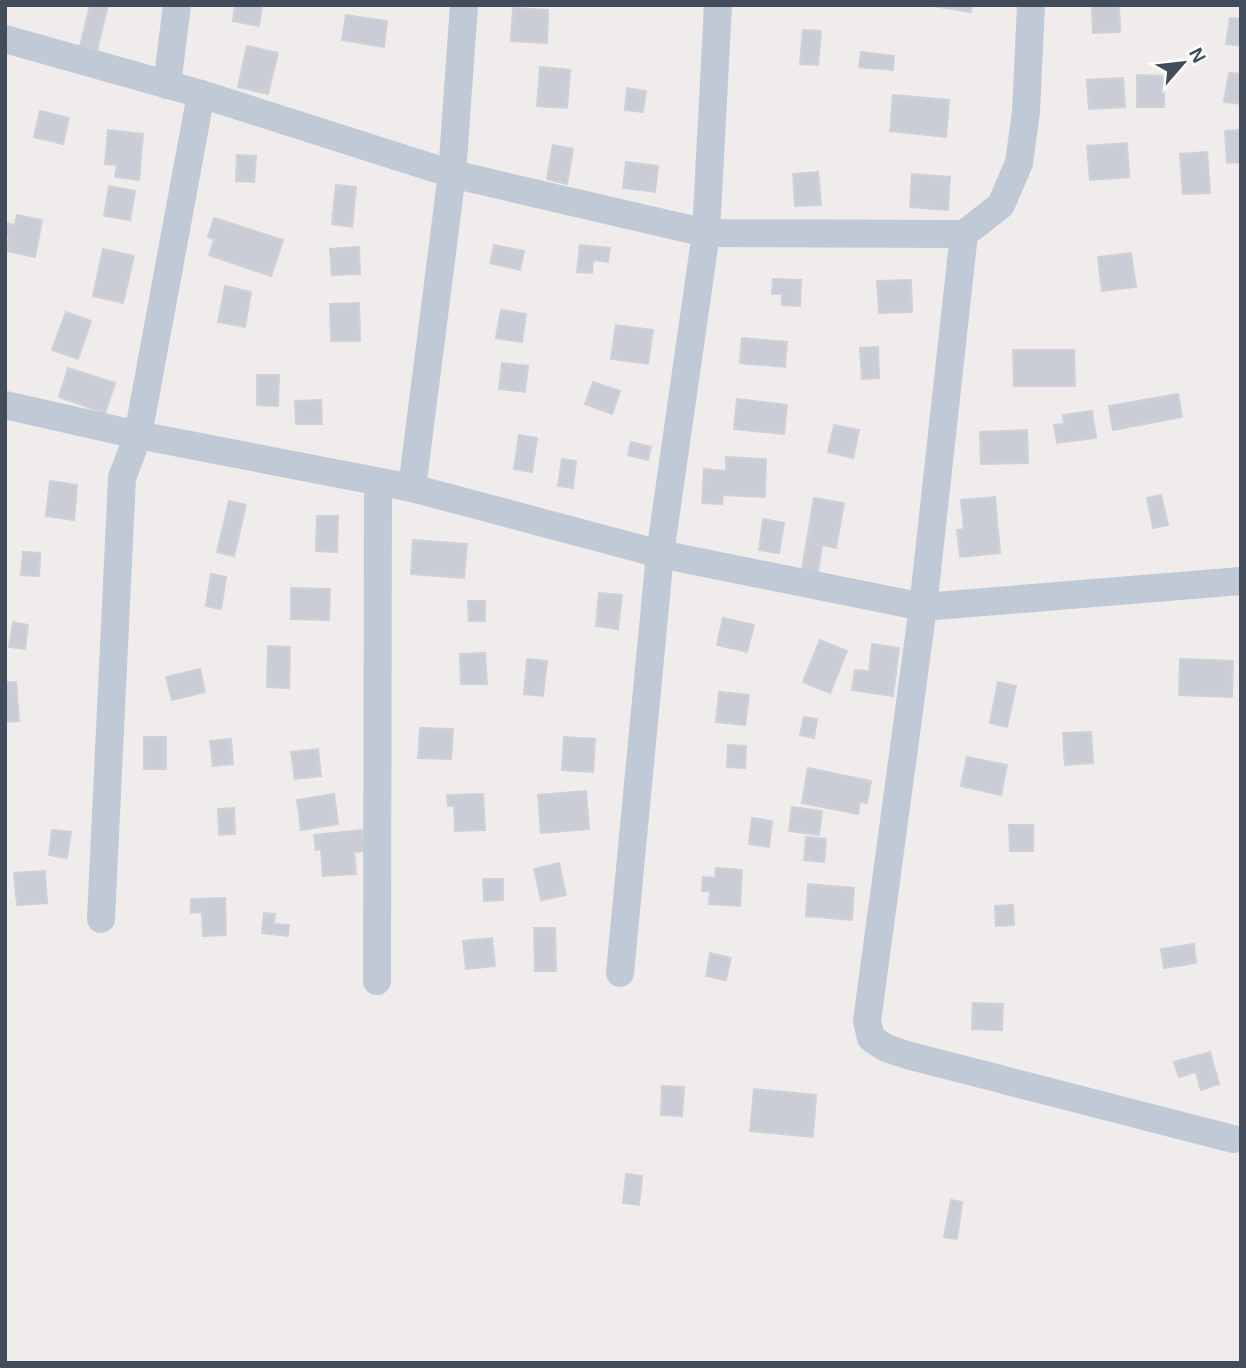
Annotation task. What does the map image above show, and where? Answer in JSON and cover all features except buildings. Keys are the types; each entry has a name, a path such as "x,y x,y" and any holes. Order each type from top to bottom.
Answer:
{"street":[{"path":"167,85 177,5"},
{"path":"412,488 452,174 464,5"},
{"path":"620,973 660,554 706,233 718,5"},
{"path":"5,39 201,94 452,174 706,233 964,234 1001,205 1019,163 1026,112 1031,5"},
{"path":"101,919 122,478 138,435 201,94"},
{"path":"964,234 923,607 867,1021 871,1038 886,1048 907,1055 1233,1139"},
{"path":"5,405 377,484 412,488 660,554 923,607 1241,581"},
{"path":"377,484 377,981"}]}
